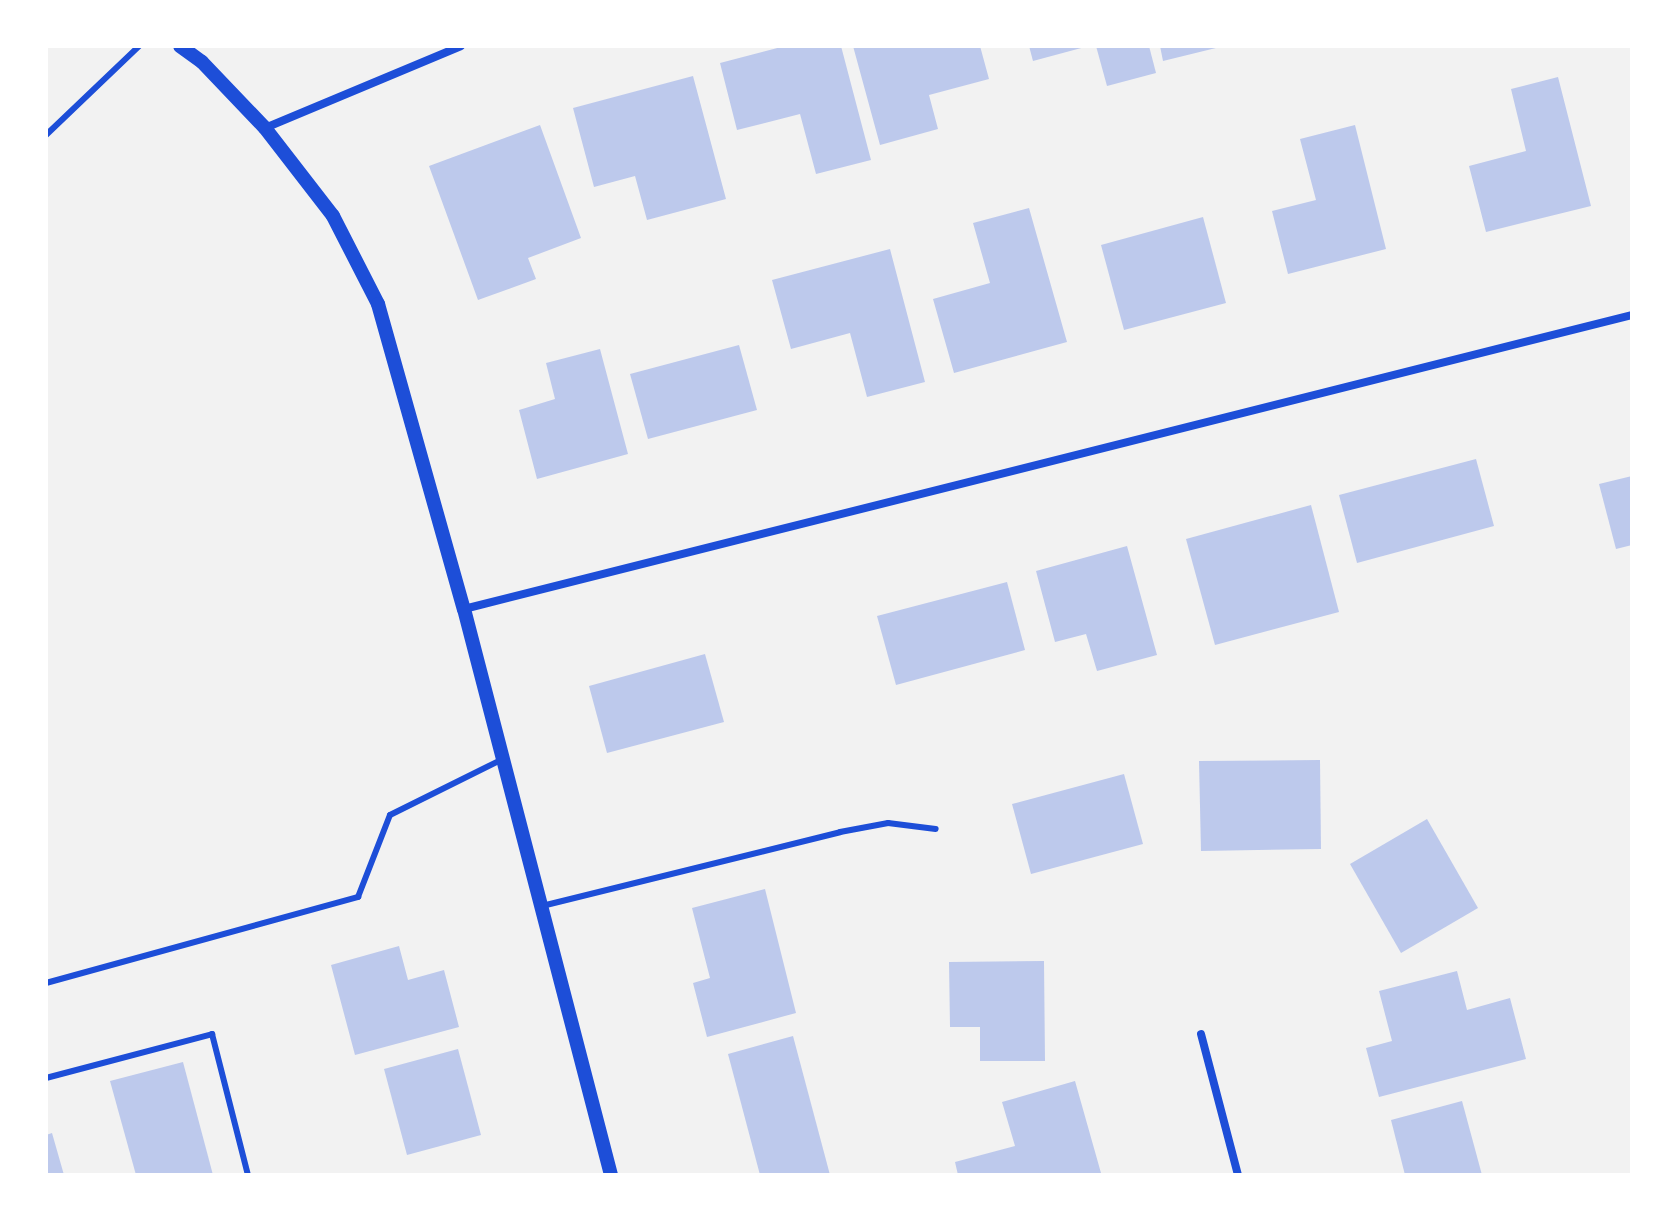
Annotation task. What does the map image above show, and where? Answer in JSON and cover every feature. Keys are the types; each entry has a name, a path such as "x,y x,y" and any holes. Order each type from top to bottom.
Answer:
{"street":[{"path":"180,46 202,62 265,128 333,216 378,304 464,609 611,1175"},
{"path":"265,128 461,46"},
{"path":"464,609 1632,315"},
{"path":"1201,1034 1238,1175"}],"lane":[{"path":"46,135 139,46"},
{"path":"46,983 358,897 390,815 503,759"},
{"path":"541,906 840,832 888,823 936,829"},
{"path":"46,1078 212,1034 248,1175"}],"building":[{"path":"785,46 841,46 871,160 816,174 800,114 737,130 720,63"},
{"path":"853,46 980,46 989,79 929,95 938,129 880,145"},
{"path":"1029,46 1085,46 1085,47 1033,61"},
{"path":"1096,46 1149,46 1156,73 1107,86"},
{"path":"1160,46 1220,46 1220,47 1163,61"},
{"path":"693,76 726,199 647,220 635,176 594,187 573,108"},
{"path":"1558,77 1591,206 1486,232 1469,166 1526,151 1511,89"},
{"path":"540,125 581,238 528,258 536,279 478,300 429,166"},
{"path":"1355,125 1386,249 1288,274 1272,211 1316,200 1300,139"},
{"path":"1029,208 1067,342 954,373 933,299 990,283 973,223"},
{"path":"1203,217 1226,303 1124,330 1101,245"},
{"path":"890,249 925,382 867,397 850,333 791,349 772,280"},
{"path":"739,345 757,410 648,439 630,374"},
{"path":"600,349 628,454 537,479 519,410 555,399 546,363"},
{"path":"1476,459 1494,526 1357,563 1339,495"},
{"path":"1632,476 1632,545 1616,549 1599,484"},
{"path":"1311,505 1339,612 1215,645 1186,539"},
{"path":"1127,546 1157,655 1097,671 1086,634 1055,642 1036,571"},
{"path":"1007,582 1025,650 896,685 877,616"},
{"path":"705,654 724,722 607,753 589,686"},
{"path":"1320,760 1321,849 1201,851 1199,761"},
{"path":"1124,774 1143,844 1031,874 1012,804"},
{"path":"1427,819 1478,908 1401,953 1350,864"},
{"path":"765,889 796,1013 707,1037 693,983 710,978 692,908"},
{"path":"399,946 408,980 444,970 459,1027 355,1055 331,965"},
{"path":"1044,961 1045,1061 980,1061 980,1027 950,1027 949,962"},
{"path":"1457,971 1467,1010 1510,998 1526,1059 1379,1097 1366,1048 1392,1041 1379,991"},
{"path":"793,1036 830,1175 760,1175 728,1054"},
{"path":"458,1049 481,1135 407,1155 384,1069"},
{"path":"183,1062 213,1175 136,1175 110,1081"},
{"path":"1075,1081 1101,1173 958,1175 955,1162 1015,1146 1002,1102"},
{"path":"1462,1101 1482,1175 1405,1175 1391,1120"},
{"path":"52,1133 64,1175 46,1175 46,1135"}]}
